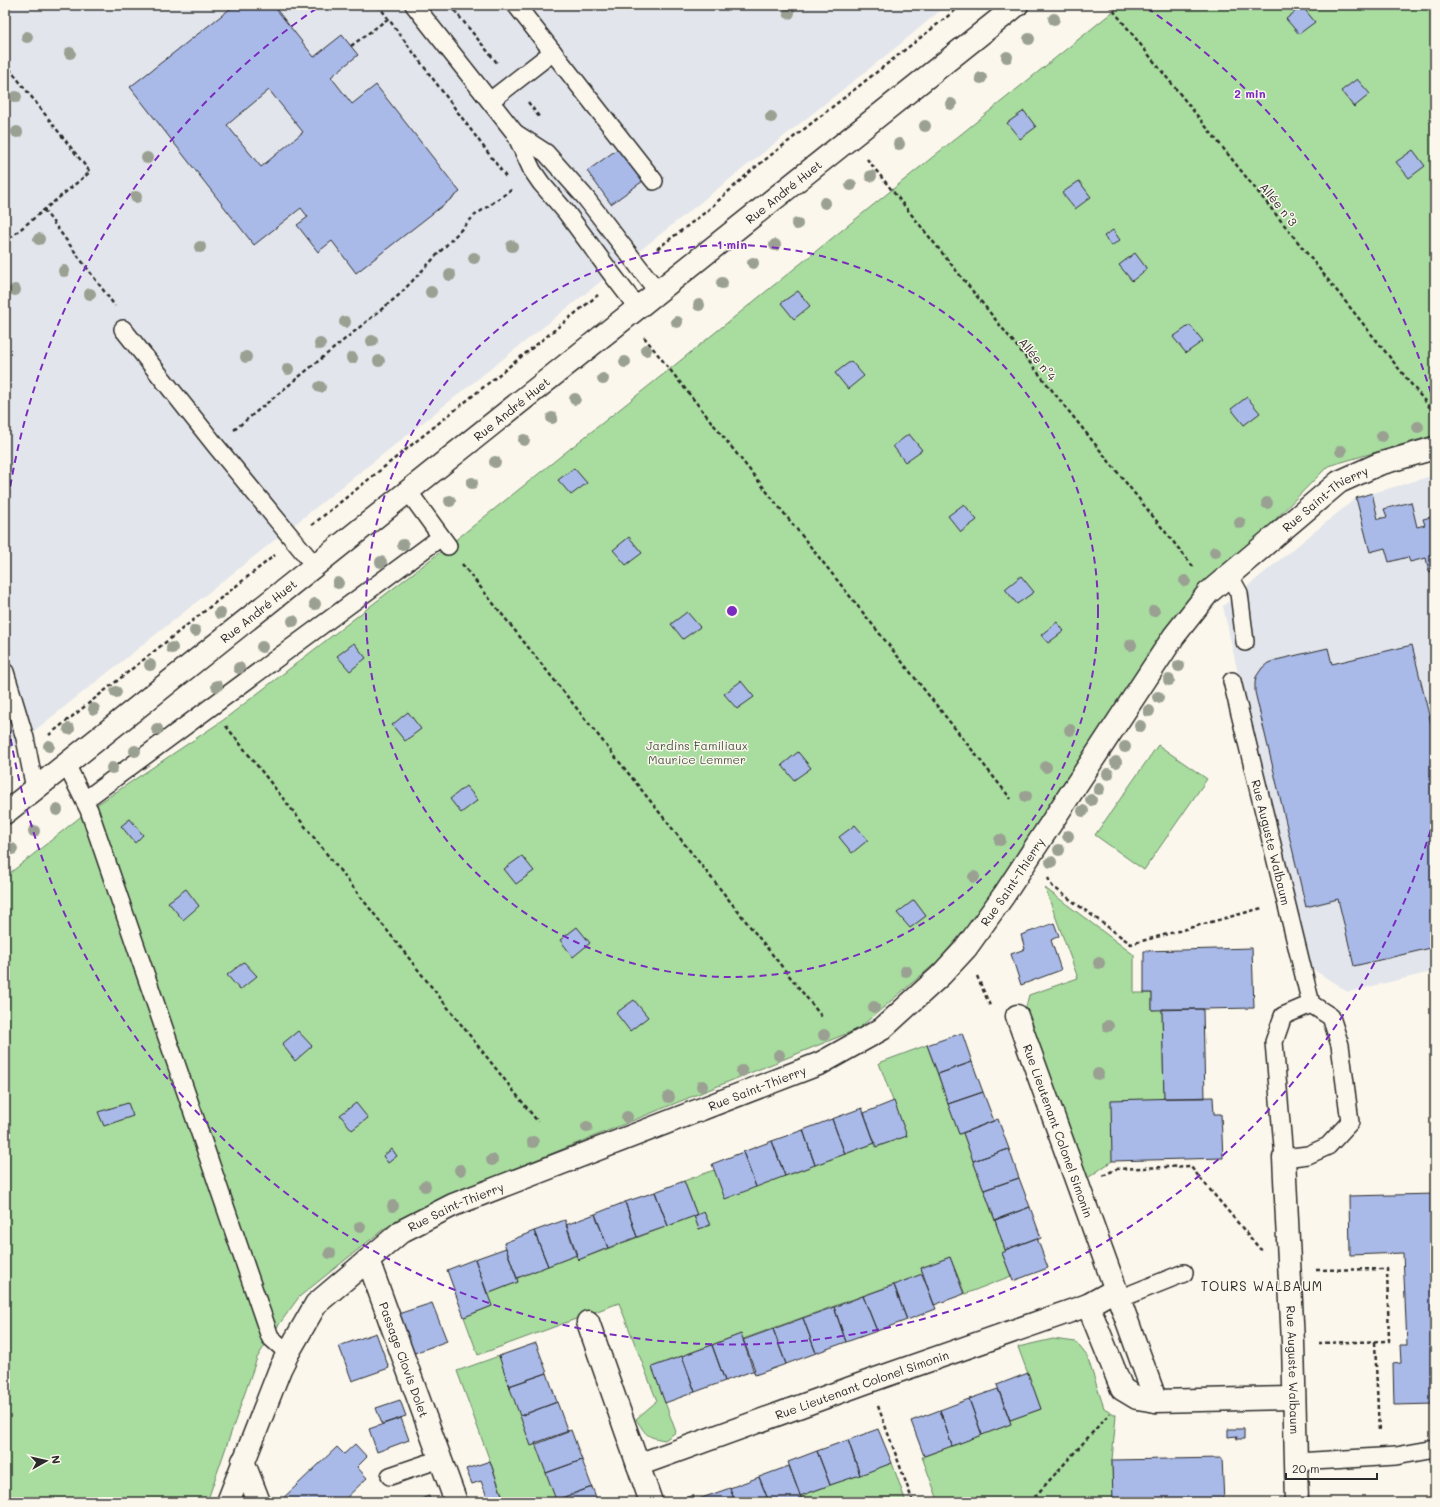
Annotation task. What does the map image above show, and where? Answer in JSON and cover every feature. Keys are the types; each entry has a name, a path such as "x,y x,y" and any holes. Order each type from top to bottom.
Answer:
{"street":[{"name":"Rue André Huet","path":"5,813 1017,5"},
{"name":"Rue Saint-Thierry","path":"228,1502 288,1353 316,1304 402,1231 453,1205 822,1063 882,1029 940,975 966,948 1028,858 1174,636 1208,593 1339,482 1379,464 1435,448"},
{"name":"Rue Lieutenant Colonel Simonin","path":"1017,1016 1156,1401"},
{"name":"Rue Auguste Walbaum","path":"1284,1158 1293,1343 1293,1398 1297,1502"},
{"name":"Passage Clovis Dolet","path":"368,1260 456,1502"},
{"name":"Rue Lieutenant Colonel Simonin","path":"638,1465 1117,1294"},
{"path":"1088,1305 1122,1389 1137,1398 1156,1401 1293,1398"},
{"path":"588,1322 651,1502"},
{"path":"243,1462 259,1502"}],"lane":[{"path":"414,5 515,133 532,170 566,212 616,280 633,312"},
{"path":"516,5 654,181"},
{"path":"490,101 552,52"},
{"path":"515,133 546,153 585,197 658,292"},
{"path":"123,328 216,446 314,566"},
{"path":"85,800 210,707 445,542 408,491"},
{"path":"1229,575 1239,593 1245,642"},
{"path":"5,672 26,738 35,789"},
{"name":"Rue Auguste Walbaum","path":"1232,681 1311,1004 1283,1016 1274,1042 1284,1158"},
{"path":"66,764 85,800 270,1337 288,1353"},
{"path":"1284,1158 1308,1155 1328,1146 1350,1122 1340,1045 1330,1017 1311,1004"},
{"name":"Rue Lieutenant Colonel Simonin","path":"1117,1294 1184,1273"},
{"path":"1296,1462 1388,1456 1435,1449"},
{"path":"390,1476 440,1459"}],"path":[{"path":"216,446 399,295 474,216 514,188 378,5"},
{"path":"450,5 503,70"},
{"path":"636,265 707,211 752,170 962,5"},
{"name":"Allée n°3","path":"1109,5 1435,414"},
{"path":"351,46 389,18"},
{"path":"5,63 90,172 5,242"},
{"name":"Allée n°4","path":"850,138 1193,567 1208,593"},
{"path":"44,210 118,309 123,328"},
{"path":"28,752 616,280"},
{"path":"633,312 1011,799"},
{"path":"445,542 822,1017"},
{"path":"210,707 538,1122"},
{"path":"1028,858 1042,867 1052,886 1131,944 1286,901"},
{"path":"966,948 997,1023 1017,1016"},
{"path":"1080,1191 1116,1169 1190,1166 1260,1249 1289,1261 1387,1269 1389,1341 1293,1343"},
{"path":"1375,1342 1388,1456"},
{"path":"870,1381 913,1502"},
{"path":"1030,1502 1111,1412 1122,1389"}],"shaded area":[{"path":"5,5 947,5 899,45 5,754"},
{"path":"1435,475 1435,971 1348,992 1302,962 1223,606 1356,498"}],"green space":[{"name":"Jardins Familiaux Maurice Lemmer","path":"1121,5 1435,5 1435,435 1328,466 1172,624 979,913 938,961 858,1029 477,1184 385,1228 299,1297 270,1337 257,1358 207,1502 5,1502 5,877 89,810 222,721 448,546"},
{"path":"1158,745 1207,779 1144,870 1095,835"},
{"path":"1045,888 1134,955 1134,993 1152,993 1152,1010 1162,1009 1164,1098 1112,1161 1085,1180 1025,1010 1029,995 1078,978"},
{"path":"927,1045 959,1134 963,1133 1006,1251 1002,1253 1011,1276 965,1294 950,1257 921,1268 923,1274 743,1339 741,1334 652,1367 676,1432 665,1440 654,1438 647,1434 636,1419 657,1401 619,1303 478,1355 464,1317 492,1306 487,1294 518,1282 517,1278 576,1255 578,1260 694,1216 699,1229 709,1225 704,1212 697,1215 684,1181 714,1170 785,1176 875,1143 877,1147 906,1136 879,1063"},
{"path":"1053,1339 1076,1342 1087,1356 1104,1408 1116,1415 1112,1460 1113,1502 932,1502 938,1500 922,1457 1011,1424 1010,1420 1041,1409 1018,1347"},
{"path":"499,1356 531,1445 536,1444 557,1502 505,1502 457,1371"},
{"path":"892,1463 906,1502 796,1502 802,1500 800,1496"}],"building":[{"path":"235,5 273,5 314,57 342,35 358,55 331,77 352,104 376,85 460,192 356,273 332,241 318,252 297,225 308,217 301,208 254,245 130,87","holes":["269,90 303,132 261,167 227,125"]},
{"path":"1302,6 1315,22 1299,34 1286,19"},
{"path":"1357,79 1370,94 1354,107 1341,91"},
{"path":"1024,111 1036,127 1020,139 1007,123"},
{"path":"619,148 643,181 611,204 587,171"},
{"path":"1413,150 1425,166 1409,178 1396,162"},
{"path":"1079,181 1091,197 1075,209 1062,193"},
{"path":"1113,230 1120,240 1111,246 1104,236"},
{"path":"1135,253 1147,269 1132,281 1119,265"},
{"path":"798,291 810,306 794,319 781,303"},
{"path":"1190,325 1203,341 1186,353 1173,337"},
{"path":"851,361 864,376 848,389 835,373"},
{"path":"1247,397 1260,413 1244,425 1231,409"},
{"path":"909,434 922,450 905,462 893,446"},
{"path":"574,468 587,483 571,495 558,480"},
{"path":"1372,493 1378,519 1387,517 1384,509 1411,502 1417,527 1425,525 1423,519 1435,516 1435,570 1429,572 1426,558 1410,562 1408,557 1389,562 1385,548 1370,552 1356,498"},
{"path":"964,504 977,520 961,532 948,516"},
{"path":"629,537 642,553 626,565 613,550"},
{"path":"1021,576 1034,592 1017,604 1005,589"},
{"path":"687,612 700,627 683,639 671,624"},
{"path":"1057,622 1064,631 1048,643 1041,635"},
{"path":"354,643 366,658 350,671 337,656"},
{"path":"1412,645 1435,740 1435,947 1354,966 1338,899 1306,907 1255,692 1256,677 1262,668 1268,663 1328,648 1332,664"},
{"path":"741,681 754,697 737,709 724,694"},
{"path":"408,712 421,729 405,741 392,725"},
{"path":"798,752 811,768 794,780 782,765"},
{"path":"466,786 478,800 461,813 450,799"},
{"path":"130,819 143,835 135,843 121,826"},
{"path":"855,825 868,840 852,853 839,837"},
{"path":"522,856 534,871 516,884 504,869"},
{"path":"186,889 199,906 183,920 168,902"},
{"path":"914,900 926,916 910,928 897,913"},
{"path":"1054,923 1059,936 1051,940 1061,970 1021,985 1011,954 1025,949 1021,935"},
{"path":"577,927 590,943 573,957 560,940"},
{"path":"1252,948 1254,1008 1152,1010 1152,993 1144,993 1144,951"},
{"path":"244,962 257,976 240,990 227,975"},
{"path":"634,1000 648,1017 630,1031 616,1013"},
{"path":"1162,1009 1203,1009 1205,1098 1164,1098"},
{"path":"298,1031 312,1046 295,1061 282,1044"},
{"path":"962,1033 972,1062 938,1074 927,1045"},
{"path":"972,1062 983,1092 948,1104 938,1074"},
{"path":"983,1092 994,1121 959,1134 948,1104"},
{"path":"1213,1097 1214,1114 1221,1114 1223,1158 1112,1161 1111,1100"},
{"path":"894,1101 907,1136 876,1147 864,1113"},
{"path":"128,1103 133,1116 104,1126 98,1112"},
{"path":"356,1103 368,1118 352,1130 340,1115"},
{"path":"862,1108 875,1143 845,1154 832,1119"},
{"path":"832,1119 845,1154 815,1165 803,1130"},
{"path":"998,1119 1009,1149 973,1161 963,1133"},
{"path":"803,1130 815,1165 785,1176 772,1141"},
{"path":"772,1141 785,1176 756,1187 743,1152"},
{"path":"392,1149 397,1156 388,1163 383,1156"},
{"path":"1009,1149 1019,1178 984,1190 973,1161"},
{"path":"743,1152 756,1187 725,1199 712,1164"},
{"path":"1019,1178 1030,1207 995,1220 984,1190"},
{"path":"684,1181 697,1215 668,1226 655,1192"},
{"path":"655,1192 668,1226 637,1237 625,1202"},
{"path":"1435,1194 1435,1404 1394,1405 1393,1364 1401,1363 1400,1345 1407,1345 1403,1253 1350,1255 1349,1196"},
{"path":"625,1202 637,1237 608,1248 595,1214"},
{"path":"1030,1207 1041,1238 1037,1240 1037,1238 1005,1250 995,1220"},
{"path":"704,1212 710,1225 699,1229 694,1216"},
{"path":"595,1214 608,1248 578,1260 566,1225"},
{"path":"565,1220 577,1255 548,1266 534,1231"},
{"path":"534,1231 548,1266 517,1278 504,1243"},
{"path":"1037,1238 1048,1268 1013,1281 1002,1253 1006,1251 1005,1250"},
{"path":"506,1248 518,1282 487,1294 475,1259"},
{"path":"950,1257 964,1294 934,1305 921,1268"},
{"path":"475,1259 492,1306 464,1317 447,1270"},
{"path":"922,1274 936,1309 907,1320 894,1285"},
{"path":"894,1285 907,1320 877,1331 863,1296"},
{"path":"863,1296 877,1331 846,1342 834,1307"},
{"path":"432,1303 447,1341 409,1355 395,1315"},
{"path":"834,1307 846,1342 816,1353 803,1318"},
{"path":"803,1318 816,1353 786,1364 773,1329"},
{"path":"773,1329 786,1364 755,1375 743,1340"},
{"path":"376,1333 389,1368 352,1381 339,1346"},
{"path":"741,1334 755,1370 725,1381 712,1345"},
{"path":"536,1343 547,1373 509,1386 499,1356"},
{"path":"712,1345 725,1381 695,1392 682,1356"},
{"path":"682,1356 695,1392 665,1403 652,1367"},
{"path":"547,1373 557,1402 520,1416 509,1386"},
{"path":"1028,1373 1041,1409 1010,1420 997,1385"},
{"path":"998,1389 1011,1424 982,1435 969,1399"},
{"path":"969,1399 982,1435 952,1446 940,1410"},
{"path":"400,1400 406,1416 382,1424 376,1408"},
{"path":"557,1402 568,1432 531,1446 520,1416"},
{"path":"940,1410 952,1446 924,1456 911,1421"},
{"path":"401,1418 409,1440 377,1452 369,1429"},
{"path":"878,1429 892,1463 860,1475 848,1440"},
{"path":"1228,1429 1244,1429 1244,1439 1236,1439 1237,1436 1228,1437"},
{"path":"571,1430 582,1460 546,1473 535,1443"},
{"path":"848,1440 860,1475 830,1485 817,1451"},
{"path":"355,1444 367,1457 357,1467 367,1478 342,1502 279,1502 337,1447 344,1454"},
{"path":"817,1451 830,1485 800,1496 788,1462"},
{"path":"1222,1458 1224,1502 1113,1502 1112,1460"},
{"path":"582,1460 592,1487 556,1500 546,1473"},
{"path":"490,1461 505,1502 489,1502 481,1481 472,1484 466,1469"},
{"path":"789,1466 802,1500 796,1502 769,1502 759,1477"},
{"path":"759,1477 769,1502 735,1502 730,1488"},
{"path":"592,1487 598,1502 557,1502 556,1500"},
{"path":"730,1488 735,1502 700,1502 699,1499"},
{"path":"693,1495 695,1500 699,1499 700,1502 676,1502"},
{"path":"429,1496 431,1502 413,1502"}],"district":[{"name":"TOURS WALBAUM","path":"1262,1285"}]}
